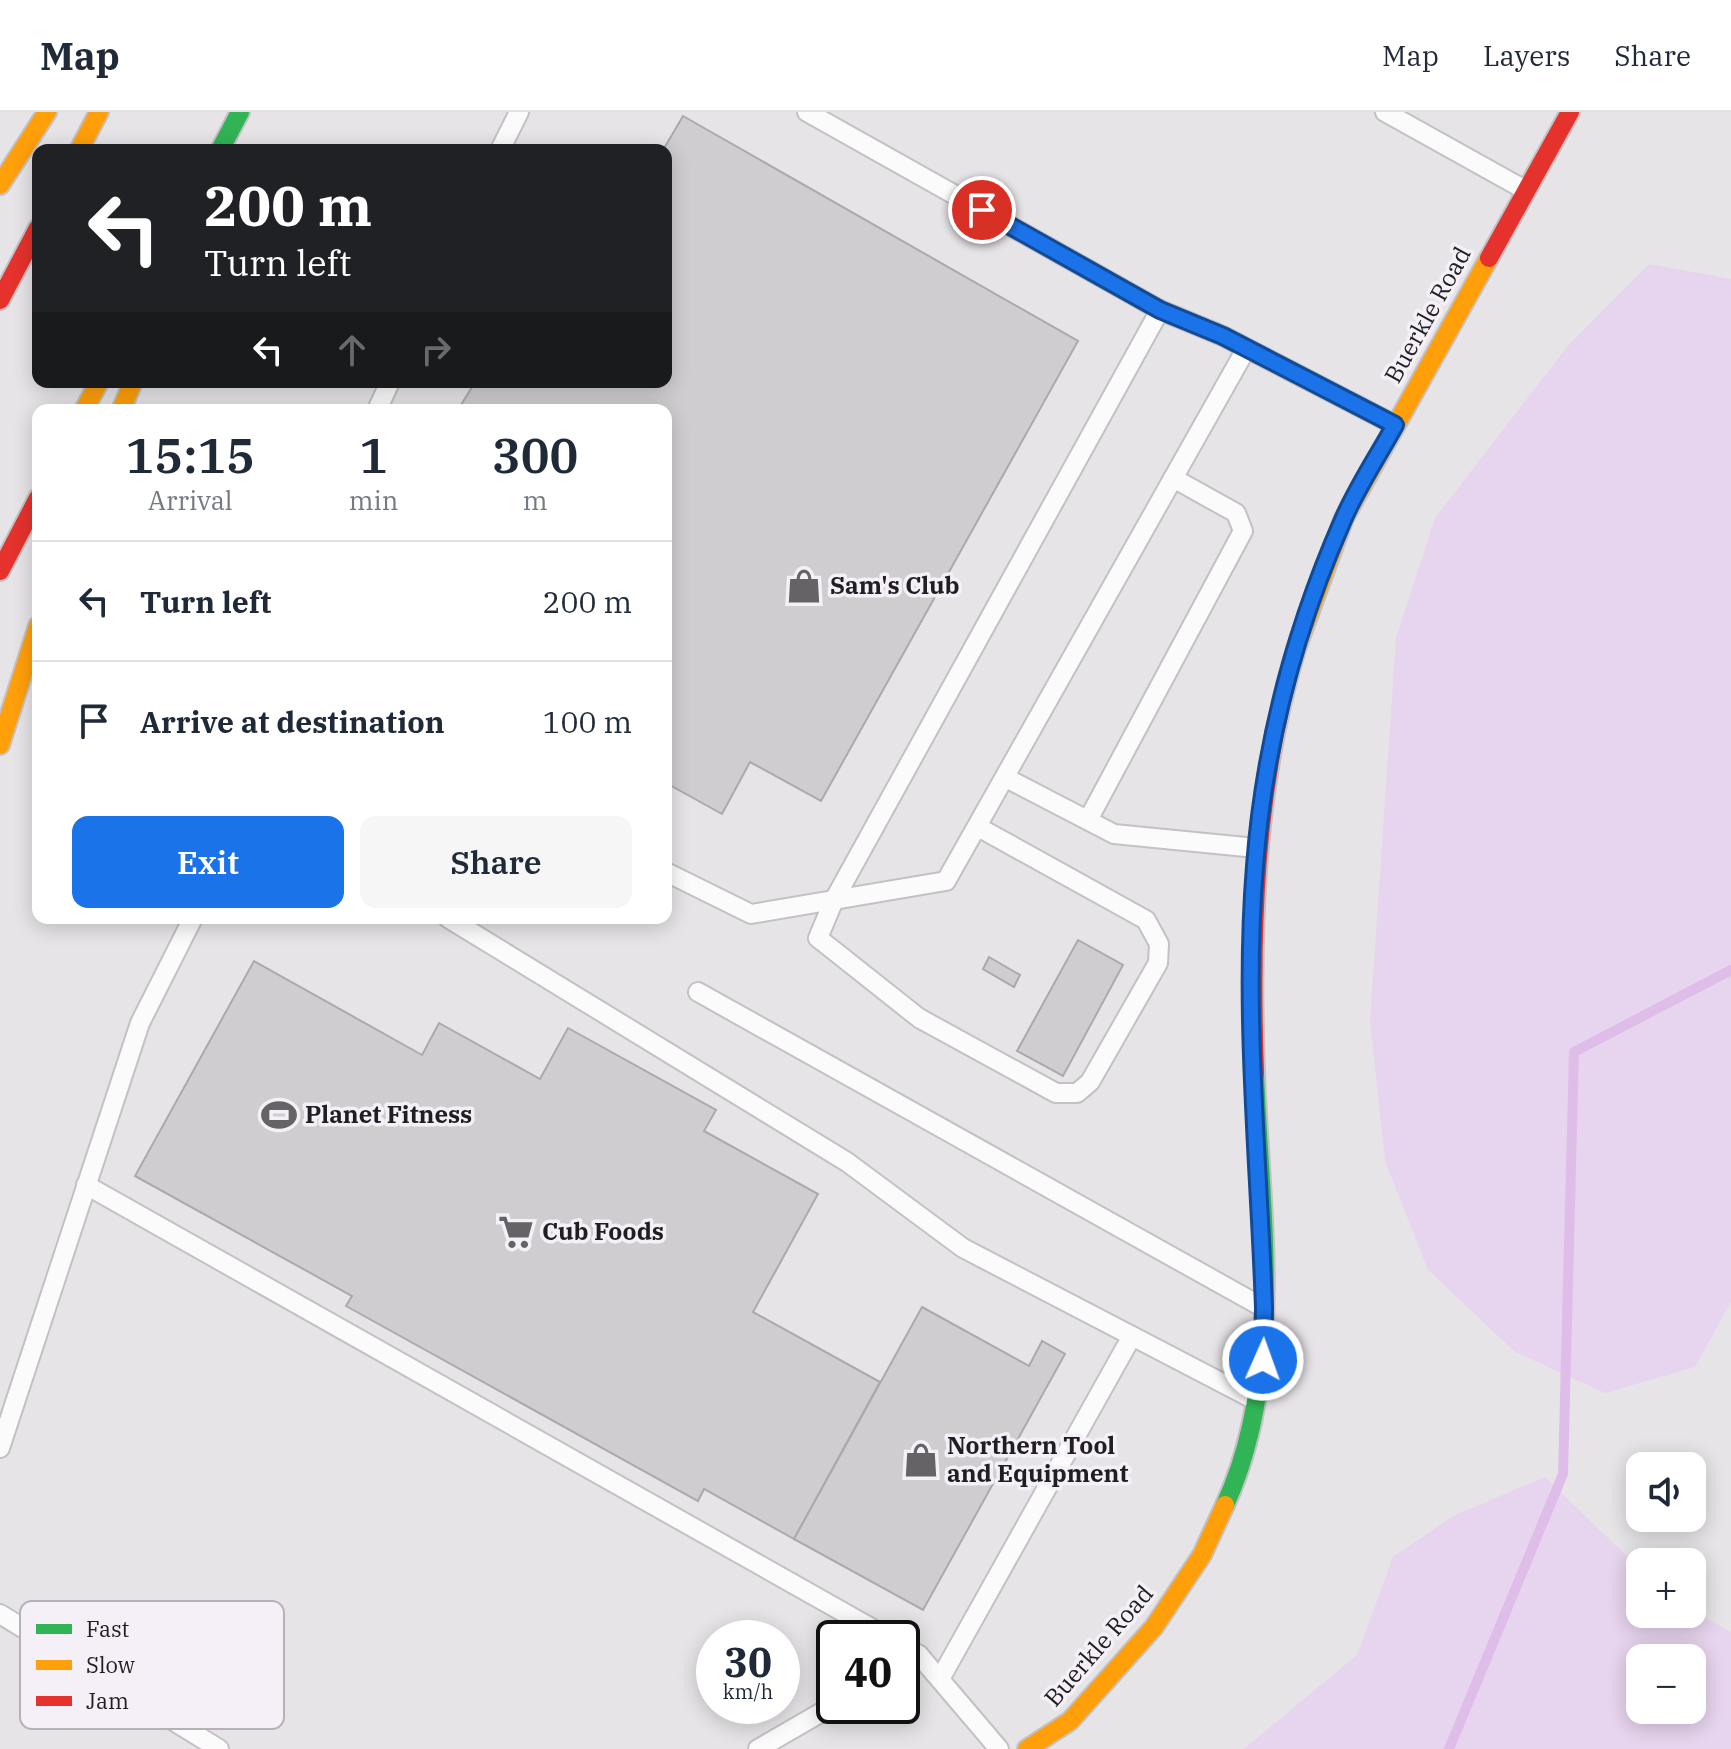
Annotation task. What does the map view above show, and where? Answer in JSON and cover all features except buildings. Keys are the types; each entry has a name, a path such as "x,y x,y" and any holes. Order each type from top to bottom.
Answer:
{"main road":[{"path":"0,185 47,112"},
{"path":"82,144 99,112"},
{"path":"223,144 240,112"},
{"path":"234,144 247,112"},
{"name":"Buerkle Road","path":"1027,1749 1070,1721 1154,1627 1202,1555 1243,1466 1263,1360 1264,1308 1251,977 1257,848 1266,775 1285,686 1311,601 1344,518 1570,112"},
{"path":"0,300 32,239"},
{"path":"0,571 32,510"},
{"path":"0,745 32,645"}],"lane":[{"path":"503,144 519,112"},
{"path":"807,112 1160,310 1246,349 1395,425"},
{"path":"1385,112 1525,190"},
{"path":"978,827 1146,920 1159,944 1158,963 1090,1082 1077,1093 1056,1093 919,1018 818,938 834,900 1160,310"},
{"path":"672,875 751,914 946,881 1246,349"},
{"path":"1088,820 1243,531 1236,513 1173,478"},
{"path":"1006,778 1114,834 1257,848"},
{"path":"0,1448 140,1023 190,924"},
{"path":"458,924 847,1162 963,1248 1255,1400"},
{"path":"698,992 1264,1308"},
{"path":"86,1185 857,1620"},
{"path":"940,1679 1132,1336"},
{"path":"0,1614 20,1626"},
{"path":"920,1656 999,1749"},
{"path":"758,1749 816,1715"},
{"path":"187,1729 219,1749"}],"shaded area":[{"path":"1649,264 1731,279 1731,1302 1695,1367 1605,1393 1515,1352 1428,1270 1385,1161 1370,1021 1396,638 1435,518 1567,347"},
{"path":"1545,1477 1626,1555 1626,1628 1706,1628 1706,1618 1731,1632 1731,1749 1244,1749 1357,1655 1393,1557 1453,1516"}],"waterway":[{"path":"1449,1749 1563,1474 1574,1052 1731,970"}],"traffic: fast":[{"path":"223,144 240,112"},
{"path":"1225,1505 1244,1454 1256,1401 1263,1347 1264,1237 1255,1073"}],"traffic: slow":[{"path":"0,185 47,112"},
{"path":"82,144 99,112"},
{"path":"1296,649 1344,518 1489,258"},
{"path":"87,404 96,388"},
{"path":"124,404 130,388"},
{"path":"0,745 32,645"},
{"path":"1027,1749 1070,1721 1154,1627 1202,1555 1225,1505"}],"traffic: jam":[{"path":"1489,258 1570,112"},
{"path":"0,300 32,239"},
{"path":"0,571 32,510"},
{"path":"1255,1073 1253,966 1263,806 1282,701 1296,649"}],"place":[{"name":"Sam's Club","path":"804,586"},
{"name":"Planet Fitness","path":"279,1115"},
{"name":"Cub Foods","path":"516,1232"},
{"name":"Northern Tool and Equipment","path":"921,1460"}],"route":[{"path":"982,210 1160,310 1223,336 1395,425 1344,518 1311,601 1285,686 1266,775 1255,866 1251,964 1264,1308 1263,1360"}]}
